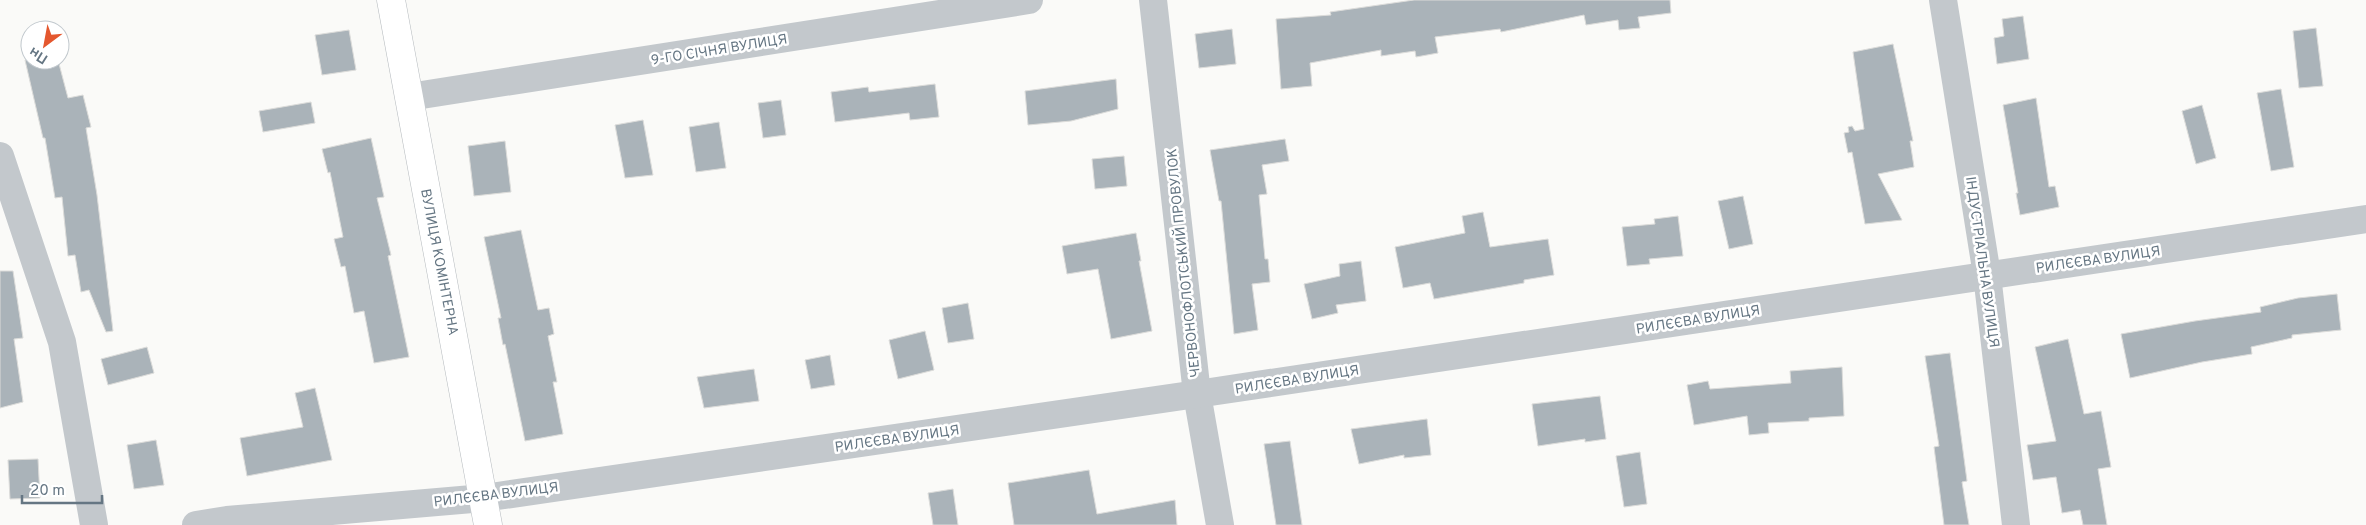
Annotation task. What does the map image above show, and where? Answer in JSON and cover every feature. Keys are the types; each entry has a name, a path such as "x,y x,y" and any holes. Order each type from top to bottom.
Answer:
{"main road":[{"name":"ВУЛИЦЯ КОМІНТЕРНА","path":"391,0 488,525"}],"street":[{"name":"9-ГО СІЧНЯ ВУЛИЦЯ","path":"409,97 1029,0"},
{"name":"ЧЕРВОНОФЛОТСЬКИЙ ПРОВУЛОК","path":"1153,0 1197,394 1220,525"},
{"name":"ІНДУСТРІАЛЬНА ВУЛИЦЯ","path":"1943,0 1987,275 2016,525"},
{"path":"0,156 62,342 94,525"},
{"name":"РИЛЄЄВА ВУЛИЦЯ","path":"196,525 226,520 484,498 1197,394 2366,219"}],"building":[{"path":"1414,0 1670,0 1671,13 1638,17 1640,28 1619,30 1618,20 1586,25 1584,15 1501,32 1500,29 1435,37 1438,53 1416,57 1415,51 1381,56 1381,50 1310,63 1312,86 1281,89 1276,19 1331,15 1330,12"},
{"path":"2023,16 2029,59 1997,64 1994,38 2004,36 2002,19"},
{"path":"2316,28 2323,86 2299,88 2293,31"},
{"path":"1232,29 1236,64 1199,68 1195,34"},
{"path":"349,30 356,70 322,75 315,35"},
{"path":"1893,44 1913,141 1910,141 1914,167 1878,174 1902,220 1865,224 1852,152 1848,153 1844,133 1849,132 1848,127 1852,126 1855,131 1864,129 1853,52"},
{"path":"27,70 61,70 68,98 83,95 91,127 86,128 97,195 113,331 106,332 89,290 81,292 75,255 68,256 62,197 55,198 45,138 43,138"},
{"path":"1116,79 1118,109 1071,121 1028,125 1025,91"},
{"path":"935,84 939,117 910,120 909,113 835,122 831,92 868,87 869,92"},
{"path":"2281,89 2294,167 2271,171 2257,93"},
{"path":"2036,98 2049,187 2055,186 2059,207 2020,215 2003,105"},
{"path":"781,100 786,135 763,138 758,103"},
{"path":"311,102 315,123 263,132 259,111"},
{"path":"2202,105 2216,158 2196,164 2182,111"},
{"path":"643,120 653,175 625,178 615,125"},
{"path":"719,122 726,168 696,172 689,127"},
{"path":"371,138 384,197 377,198 391,255 388,256 409,357 374,363 364,311 354,313 345,266 341,267 334,239 343,237 330,172 328,173 322,149"},
{"path":"1285,139 1289,161 1262,165 1267,194 1259,195 1265,259 1268,259 1270,282 1252,284 1258,330 1234,334 1221,201 1219,201 1210,150"},
{"path":"505,141 511,192 474,196 468,146"},
{"path":"1124,156 1127,186 1095,189 1092,159"},
{"path":"1743,196 1753,244 1729,249 1718,201"},
{"path":"1483,212 1490,247 1548,239 1554,275 1524,280 1524,283 1434,299 1430,283 1403,288 1395,247 1465,233 1462,216"},
{"path":"1678,216 1683,256 1649,259 1650,264 1627,266 1622,227 1655,224 1654,219"},
{"path":"521,230 538,310 549,308 554,334 548,336 557,382 553,382 563,434 525,441 505,344 503,345 498,318 501,318 484,237"},
{"path":"1136,233 1141,261 1139,261 1152,331 1111,339 1098,269 1067,274 1062,246"},
{"path":"1361,261 1366,301 1336,305 1338,313 1312,319 1304,284 1340,276 1339,264"},
{"path":"0,271 13,271 23,338 14,339 23,402 0,408"},
{"path":"2337,294 2341,330 2292,335 2292,338 2251,347 2252,354 2202,362 2130,378 2121,334 2261,312 2260,307 2298,298"},
{"path":"968,303 974,339 948,343 942,308"},
{"path":"925,331 934,370 898,379 889,340"},
{"path":"2068,339 2084,414 2101,411 2111,467 2098,469 2107,525 2083,525 2080,510 2062,513 2056,477 2033,480 2027,445 2056,441 2035,347"},
{"path":"147,347 154,373 108,385 101,359"},
{"path":"1950,353 1967,481 1962,482 1969,525 1944,525 1934,447 1939,446 1925,356"},
{"path":"830,355 835,385 811,389 805,360"},
{"path":"1842,367 1844,416 1809,418 1809,421 1768,423 1769,433 1749,435 1747,416 1694,425 1687,385 1708,381 1710,389 1791,383 1790,371"},
{"path":"754,369 759,401 704,408 697,377"},
{"path":"315,388 332,460 247,476 240,438 303,427 295,393"},
{"path":"1600,396 1606,439 1585,442 1585,439 1538,446 1532,404"},
{"path":"1427,419 1431,455 1404,458 1404,455 1359,464 1351,429"},
{"path":"156,440 164,485 134,489 127,445"},
{"path":"1290,441 1302,525 1276,525 1264,444"},
{"path":"1640,452 1647,504 1624,507 1616,456"},
{"path":"38,459 40,498 10,499 8,460"},
{"path":"1089,470 1097,514 1175,500 1177,525 1014,525 1008,483"},
{"path":"953,489 958,525 933,525 928,493"}]}
